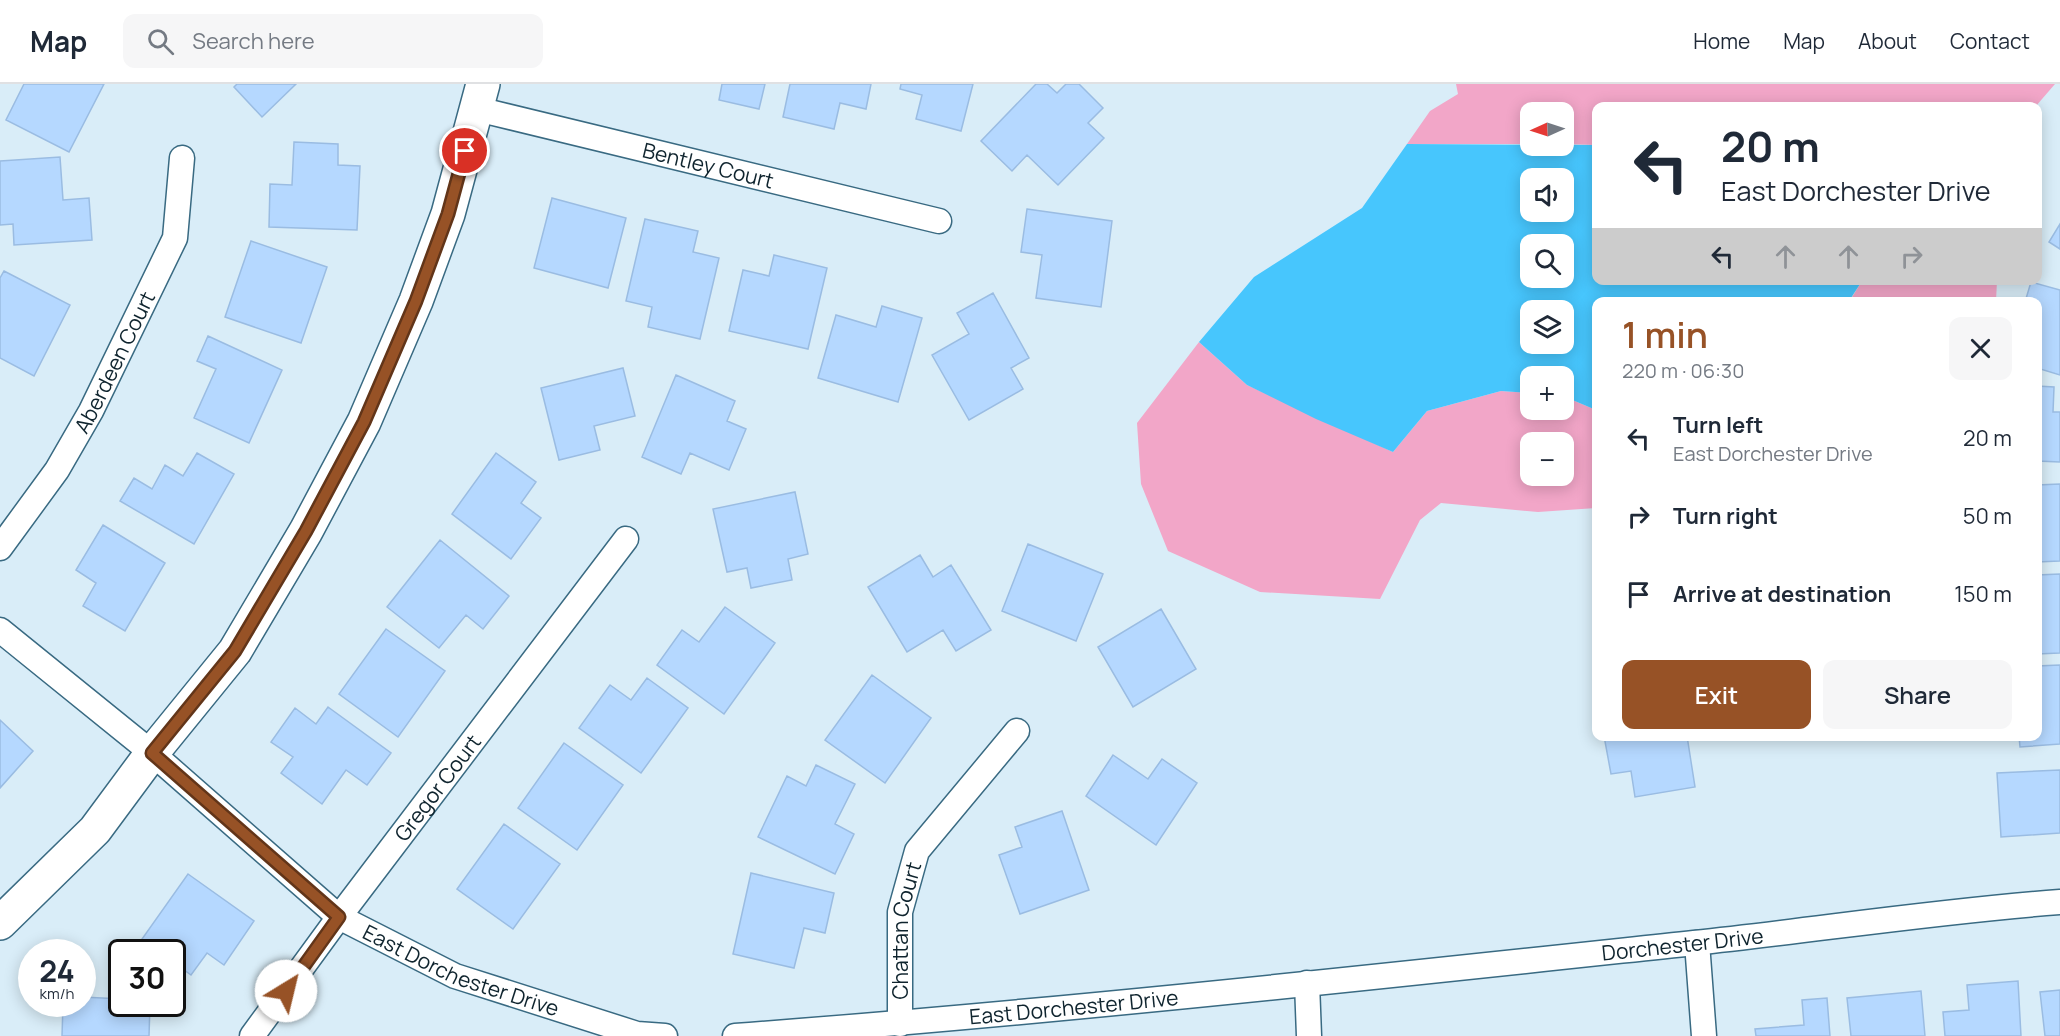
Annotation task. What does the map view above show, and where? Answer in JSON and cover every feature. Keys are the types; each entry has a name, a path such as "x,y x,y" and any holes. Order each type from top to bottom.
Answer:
{"street":[{"name":"Bentley Court","path":"480,97 939,221"},
{"path":"0,923 95,830 152,753 235,651 306,531 364,422 416,301 448,214 480,97"},
{"name":"Aberdeen Court","path":"0,548 57,470 91,411 176,238 182,158"},
{"name":"Gregor Court","path":"252,1036 339,917 626,539"},
{"name":"East Dorchester Drive","path":"0,630 152,753 339,917 455,976 637,1034 665,1036"},
{"name":"Chattan Court","path":"900,1024 900,912 917,851 1017,731"},
{"name":"Dorchester Drive","path":"1307,983 1697,943 2060,902"},
{"path":"1697,943 1704,1036"},
{"path":"1307,983 1309,1036"},
{"name":"East Dorchester Drive","path":"735,1036 900,1024 1307,983"}],"shaded area":[{"path":"1456,84 2055,84 2039,102 1592,102 1592,145 1574,144 1574,102 1520,102 1520,144 1407,144 1430,111 1458,94"},
{"path":"1860,285 1997,285 1996,297 1852,297"},
{"path":"1199,342 1247,385 1393,452 1427,411 1501,391 1520,392 1520,420 1574,420 1574,401 1592,408 1592,508 1538,512 1441,503 1420,520 1380,599 1260,592 1168,551 1141,484 1137,423"}],"water":[{"path":"1407,144 1520,145 1520,156 1574,156 1574,145 1592,145 1592,285 1859,285 1852,297 1592,297 1592,408 1574,401 1574,366 1520,366 1520,392 1501,391 1427,411 1393,452 1316,419 1247,385 1199,342 1254,277 1362,208"}],"building":[{"path":"24,84 104,84 69,152 6,120"},
{"path":"237,84 296,84 262,117 234,87"},
{"path":"722,84 765,84 759,109 719,100"},
{"path":"790,84 871,84 866,109 840,103 834,129 783,117"},
{"path":"901,84 973,84 961,131 916,119 922,95 900,89"},
{"path":"1036,84 1047,84 1057,93 1066,84 1079,84 1103,108 1088,123 1104,138 1058,185 1027,155 1012,171 981,141"},
{"path":"294,142 338,144 338,165 360,166 357,230 269,227 270,184 292,185"},
{"path":"60,157 63,200 89,198 92,240 14,245 13,224 0,225 0,161"},
{"path":"552,198 626,218 608,288 534,268"},
{"path":"1027,209 1112,221 1101,307 1036,298 1042,255 1021,252"},
{"path":"645,219 698,231 693,252 719,258 700,339 648,327 652,307 626,301"},
{"path":"2060,224 2060,249 2049,242"},
{"path":"251,241 327,267 301,343 225,317"},
{"path":"774,255 827,268 808,349 729,331 743,270 769,276"},
{"path":"4,271 70,305 34,376 0,358 0,278"},
{"path":"2030,285 2042,285 2060,290 2060,375 2042,370 2042,297 2026,297"},
{"path":"993,293 1029,358 1011,368 1023,389 969,420 932,355 969,334 957,313"},
{"path":"882,306 922,318 898,402 818,378 836,315 876,327"},
{"path":"208,336 282,370 249,443 194,418 216,369 197,361"},
{"path":"623,368 635,416 594,426 600,450 559,460 541,388"},
{"path":"676,375 735,401 727,421 746,429 729,470 690,453 681,474 642,457"},
{"path":"2042,386 2054,387 2053,412 2060,412 2060,462 2042,461"},
{"path":"197,453 234,474 194,544 120,501 134,478 152,489 165,465 183,476"},
{"path":"496,453 536,482 521,503 541,518 511,559 452,514"},
{"path":"2060,484 2060,561 2042,562 2042,485"},
{"path":"795,492 808,554 788,559 792,580 751,588 747,568 727,572 713,509"},
{"path":"103,525 165,563 125,631 83,606 96,583 76,570"},
{"path":"440,540 509,596 483,629 466,615 439,648 387,607"},
{"path":"1028,544 1103,574 1076,641 1002,611"},
{"path":"920,555 933,577 951,565 991,630 956,651 943,630 907,652 868,587"},
{"path":"2060,574 2060,653 2042,654 2042,575"},
{"path":"725,607 775,643 724,714 657,665 682,630 699,642"},
{"path":"1161,609 1196,669 1133,707 1098,647"},
{"path":"386,629 445,671 398,737 339,694"},
{"path":"2060,665 2060,744 2020,747 2019,741 2042,741 2042,666"},
{"path":"872,675 931,718 885,783 825,740"},
{"path":"647,678 688,708 641,773 579,728 610,685 631,700"},
{"path":"328,707 391,753 367,785 346,770 322,804 281,773 293,757 271,742 295,708 316,724"},
{"path":"0,720 33,751 0,788"},
{"path":"1605,741 1688,741 1695,787 1635,797 1631,771 1611,774"},
{"path":"564,743 623,785 577,850 518,808"},
{"path":"1113,755 1148,779 1162,759 1197,783 1156,845 1086,796"},
{"path":"816,765 855,784 835,824 854,834 835,874 758,837 787,776 806,786"},
{"path":"2060,770 2060,833 2001,837 1997,773"},
{"path":"1062,811 1089,890 1020,914 999,855 1022,847 1015,827"},
{"path":"504,824 560,864 513,929 457,889"},
{"path":"751,873 834,893 825,933 804,928 794,968 733,954"},
{"path":"188,874 254,921 224,965 207,953 191,975 186,971 186,939 142,939"},
{"path":"2018,981 2021,1036 1945,1036 1943,1012 1969,1010 1967,985"},
{"path":"2060,990 2060,1036 2045,1036 2040,992"},
{"path":"1921,991 1925,1036 1851,1036 1847,998"},
{"path":"96,998 108,998 108,1017 150,1017 149,1036 62,1036 63,1017 96,1017"},
{"path":"1827,998 1830,1036 1756,1036 1755,1029 1804,1025 1802,1000"}],"route":[{"path":"286,991 339,917 152,753 235,651 306,531 364,422 416,301 448,214 465,151"}]}
